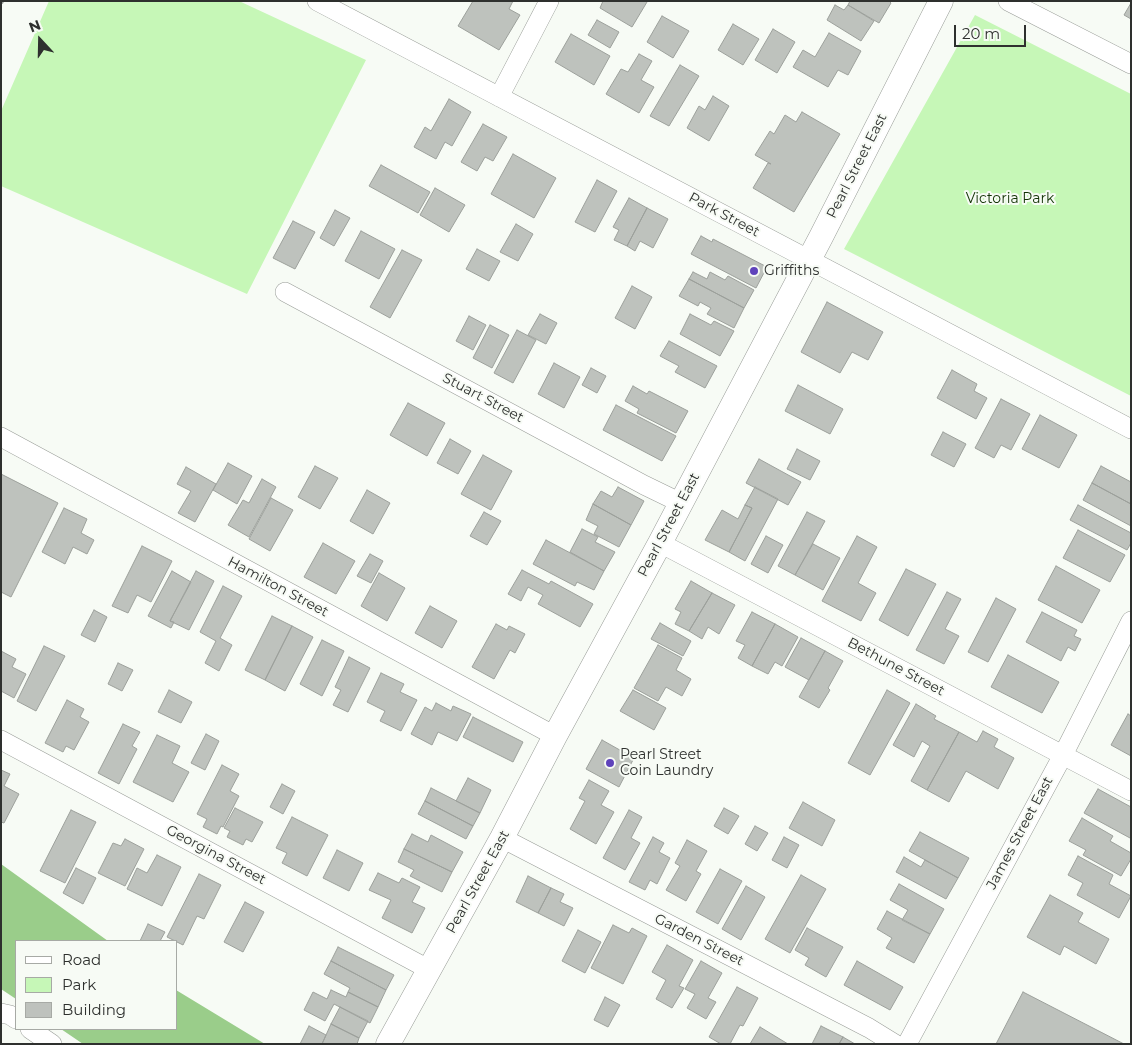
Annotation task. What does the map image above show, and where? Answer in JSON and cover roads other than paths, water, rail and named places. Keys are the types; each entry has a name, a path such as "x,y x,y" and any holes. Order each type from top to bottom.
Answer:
{"street":[{"name":"Park Street","path":"317,1 1131,429"},
{"path":"499,97 549,1"},
{"name":"Pearl Street East","path":"388,1044 502,838 660,543 809,260 941,1"},
{"path":"1008,1 1131,64"},
{"name":"Stuart Street","path":"285,292 681,502"},
{"name":"Hamilton Street","path":"1,437 555,736"},
{"name":"Bethune Street","path":"660,543 1131,791"},
{"name":"James Street East","path":"907,1044 1062,755 1131,621"},
{"name":"Georgina Street","path":"1,740 430,970"},
{"name":"Garden Street","path":"502,838 869,1028 894,1044"},
{"path":"1,1013 15,1018"},
{"path":"31,1030 52,1044"}],"place":[{"name":"Griffiths","path":"754,271"},
{"name":"Pearl Street Coin Laundry","path":"610,763"}],"park label":[{"name":"Victoria Park","path":"1010,199"}]}
